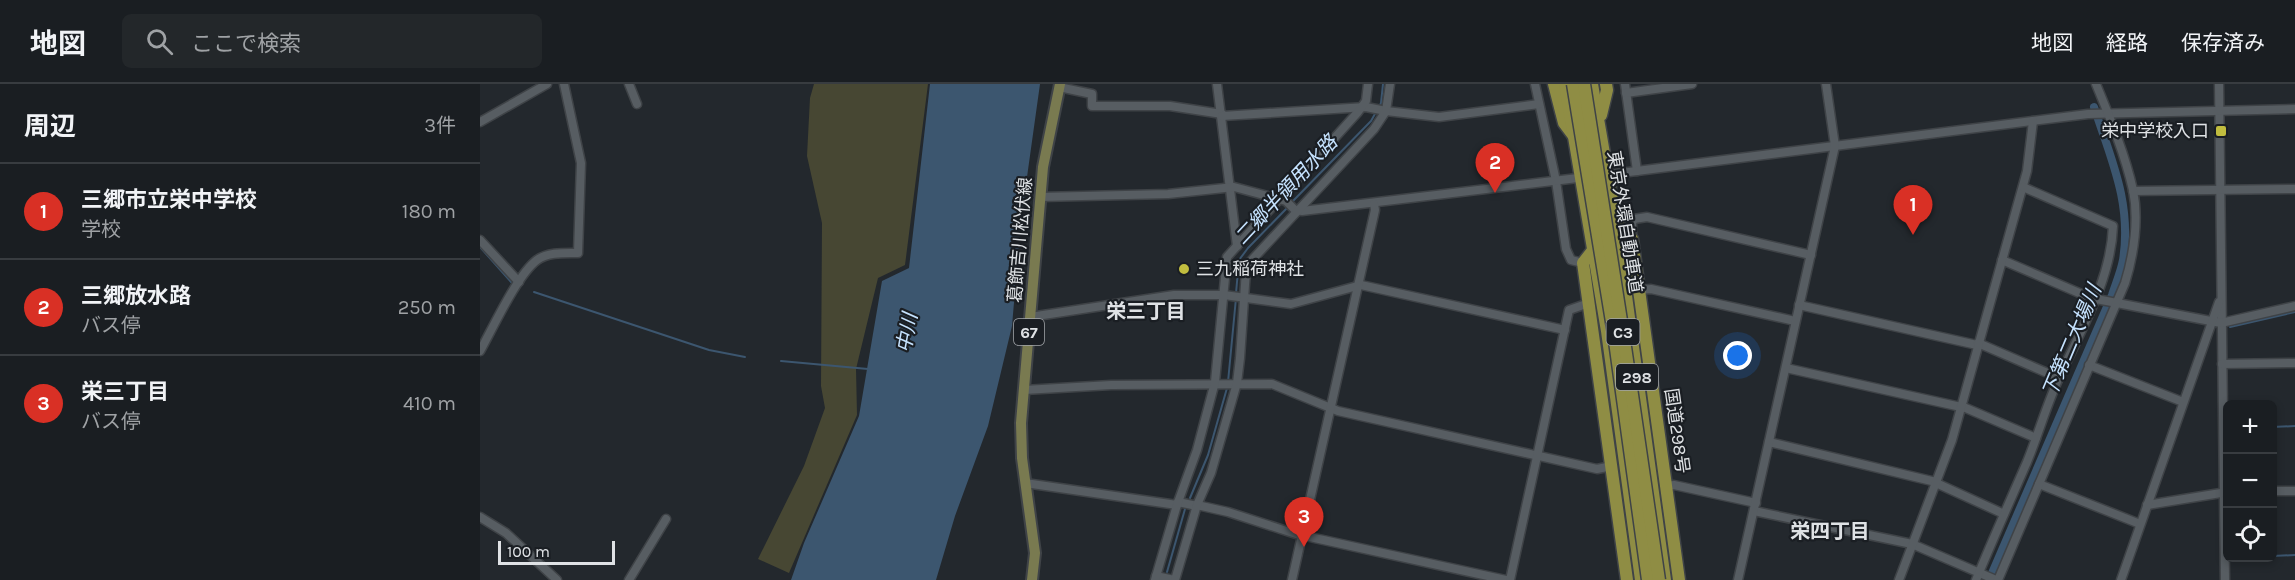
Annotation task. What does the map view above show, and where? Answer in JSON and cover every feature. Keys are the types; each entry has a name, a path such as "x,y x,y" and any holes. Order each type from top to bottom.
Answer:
{"highway":[{"name":"298","path":"1554,84 1564,123 1575,139"},
{"name":"298","path":"1565,84 1594,249 1641,580"},
{"name":"東京外環自動車道","path":"1574,84 1614,334 1648,580"},
{"name":"東京外環自動車道","path":"1584,84 1659,580"},
{"name":"国道298号","path":"1592,84 1616,223 1665,580"},
{"name":"国道298号","path":"1599,122 1607,90 1606,84"},
{"path":"1616,223 1632,238"},
{"name":"国道298号","path":"1632,238 1679,580"},
{"path":"1583,263 1594,249"},
{"name":"298","path":"1583,263 1627,580"}],"main road":[{"name":"葛飾吉川松伏線","path":"1033,580 1035,553 1025,483 1021,430 1040,197 1047,143 1059,86"}],"street":[{"path":"480,122 547,84"},
{"path":"480,351 519,282 537,260 554,254 578,253 581,163 564,84"},
{"path":"629,84 637,104"},
{"path":"1217,84 1237,246"},
{"path":"1368,84 1366,98 1361,109 1283,200 1227,257 1215,382 1197,450 1178,503 1156,578 1174,580 1197,505 1211,473 1237,383 1246,270 1250,262 1297,210 1374,129 1386,111 1390,84"},
{"path":"1534,84 1556,181 1568,256 1575,262 1583,263"},
{"path":"1637,171 1626,88 1692,84"},
{"path":"1739,580 1835,146 1826,84"},
{"path":"1667,486 1674,485 1755,507 1912,544 1977,576 1997,580 2125,283 2131,262 2134,238 2133,191 2096,84"},
{"path":"2219,84 2220,296 2217,322 2222,364 2224,454"},
{"path":"1059,86 1092,94 1092,106 1170,106 1222,115 1370,107 1386,111 1447,117 1539,104"},
{"path":"1040,197 1168,194 1230,187 1283,200 1297,210 1374,204 2088,114 2295,109"},
{"path":"1899,580 1946,458 2023,187 2033,121"},
{"path":"1977,576 2059,378 2096,299 2113,239 2113,226 2023,187"},
{"path":"2133,191 2295,189"},
{"path":"1292,580 1375,210 1374,204"},
{"path":"1632,238 1634,219 1647,217 1811,255"},
{"path":"480,240 519,282"},
{"path":"2001,260 2096,299 2217,322 2295,306"},
{"path":"1030,317 1174,295 1224,295 1291,304 1358,285 1565,330"},
{"path":"1639,290 1651,289 1795,321"},
{"path":"1025,483 1197,505 1302,535 1508,580 1569,310 1589,303"},
{"path":"1799,305 1978,344 2059,378"},
{"path":"2121,580 2183,402 2217,322"},
{"path":"2222,364 2295,363"},
{"path":"2090,365 2183,402"},
{"path":"1786,368 1961,406 2036,438"},
{"path":"1024,390 1215,382 1278,385 1330,409 1596,469 1612,466"},
{"path":"1769,442 1936,482 2004,514"},
{"path":"2039,484 2140,524"},
{"path":"2277,491 2295,491"},
{"path":"2147,505 2223,492"},
{"path":"2224,580 2225,508"},
{"path":"480,517 506,533 557,580"},
{"path":"629,580 666,519"}],"green space":[{"path":"814,84 928,84 905,265 878,278 856,369 857,415 789,573 758,559 804,466 825,408 821,386 822,223 807,156 810,98"}],"water":[{"name":"中川","path":"930,84 1040,84 1021,220 1012,326 988,426 955,516 936,580 791,580 804,543 859,416 882,281 909,268"}],"waterway":[{"name":"二郷半領用水路","path":"1379,107 1383,84"},
{"name":"下第二大場川","path":"1989,580 2112,295 2122,264 2125,239 2122,200 2113,163 2094,107"},
{"name":"二郷半領用水路","path":"1292,202 1371,121 1376,112"},
{"path":"2226,186 2235,186"},
{"name":"二郷半領用水路","path":"1236,293 1239,260 1288,207"},
{"path":"480,247 512,283"},
{"path":"534,292 709,350 745,357"},
{"name":"二郷半領用水路","path":"1228,382 1236,298"},
{"path":"2230,327 2295,312"},
{"path":"781,361 868,369"},
{"name":"二郷半領用水路","path":"1190,498 1208,455 1227,388"},
{"path":"2277,427 2295,426"},
{"name":"二郷半領用水路","path":"1167,572 1185,509"},
{"path":"2277,556 2295,555"}],"place":[{"name":"栄中学校入口","path":"2221,131"},
{"name":"三郷放水路","path":"1495,193"},
{"name":"三郷市立栄中学校","path":"1913,235"},
{"name":"三九稲荷神社","path":"1184,269"},
{"name":"栄三丁目","path":"1304,547"}],"district":[{"name":"栄三丁目","path":"1146,311"},
{"name":"栄四丁目","path":"1830,531"}]}
